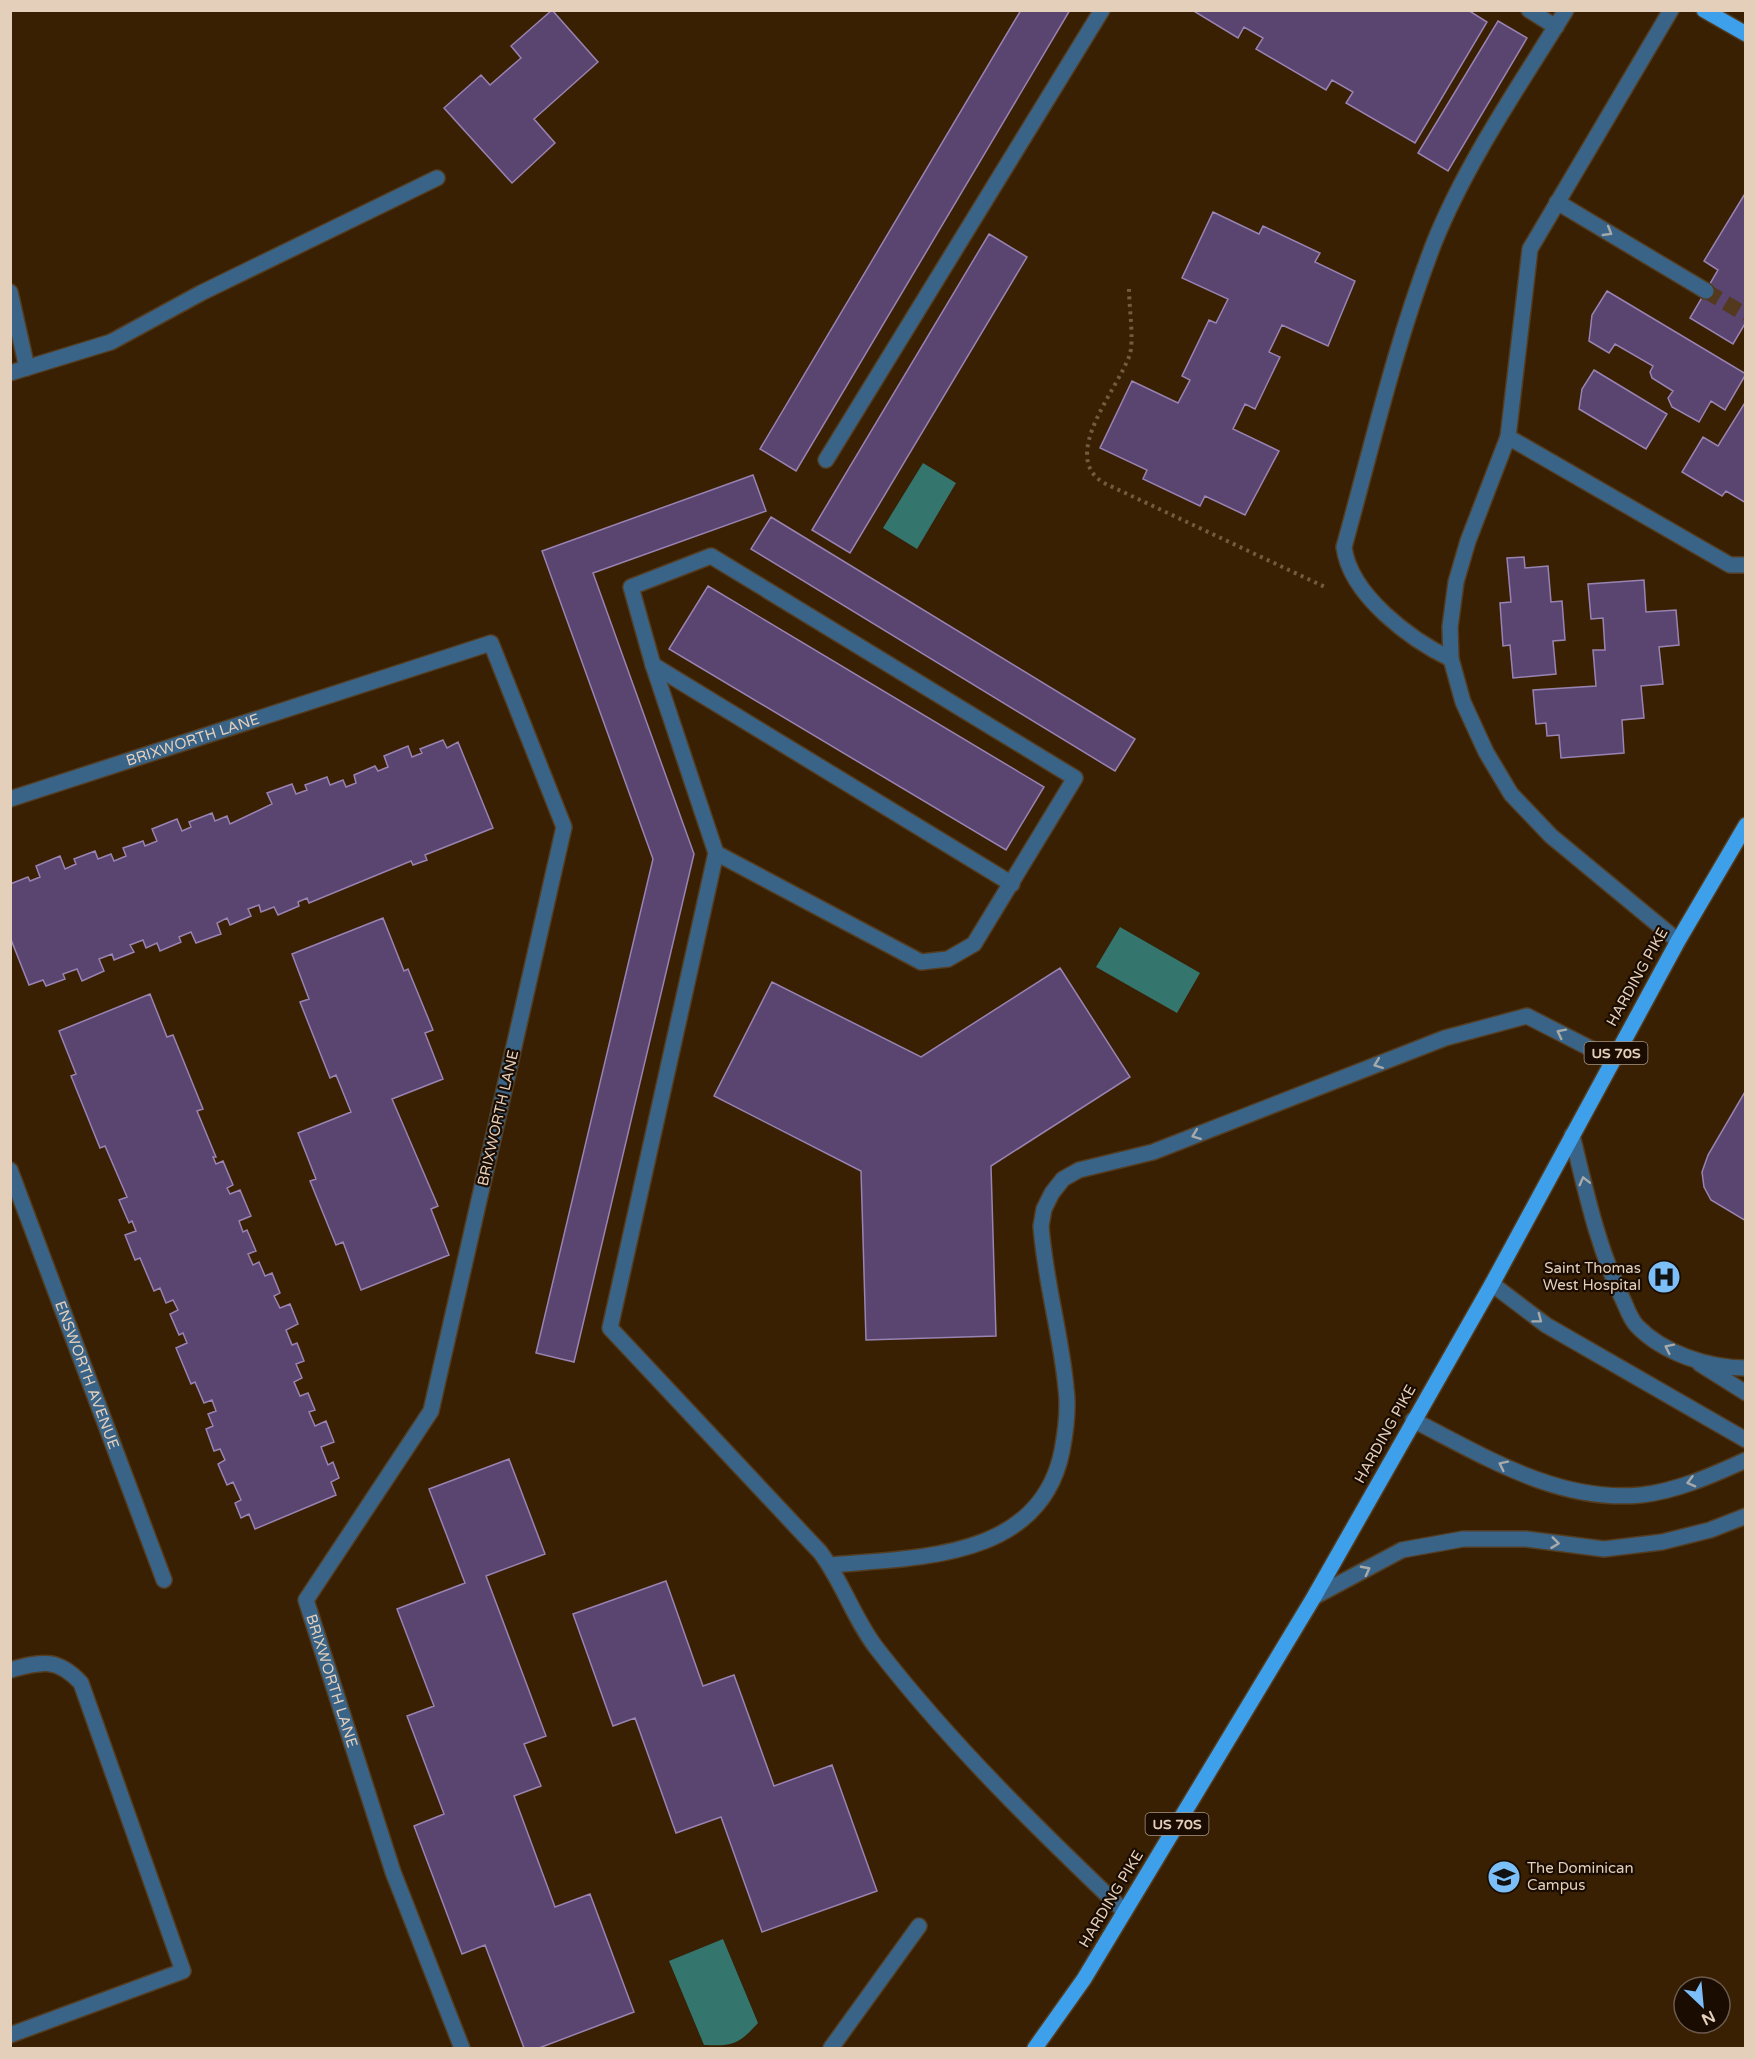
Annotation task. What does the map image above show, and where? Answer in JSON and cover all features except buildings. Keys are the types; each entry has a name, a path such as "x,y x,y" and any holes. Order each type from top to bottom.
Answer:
{"main road":[{"path":"1704,10 1746,34"},
{"name":"HARDING PIKE","path":"1035,2049 1084,1978 1314,1597 1492,1284 1677,941 1746,825"}],"street":[{"path":"826,460 1102,10"},
{"path":"1529,10 1556,27"},
{"path":"1452,659 1426,648 1406,632 1355,579 1346,561 1344,547 1403,331 1435,242 1465,177 1566,10"},
{"path":"1671,10 1530,249 1508,438 1468,540 1456,582 1450,627 1452,659 1463,702 1486,752 1511,794 1551,836 1677,941"},
{"path":"10,373 111,342 201,293 437,178"},
{"path":"1557,202 1706,291"},
{"path":"10,292 27,368"},
{"path":"1508,438 1730,565 1746,565"},
{"path":"716,853 921,962 948,959 974,944 1075,778 711,556 631,587 652,665 716,853 610,1328 805,1534 831,1565 876,1648 952,1740 1019,1811 1124,1911"},
{"name":"BRIXWORTH LANE","path":"10,799 491,643 564,828 431,1411 306,1600 393,1872 462,2049"},
{"path":"652,665 1012,884"},
{"path":"831,1565 963,1549 1008,1531 1028,1516 1043,1498 1054,1478 1066,1429 1067,1390 1043,1246 1044,1209 1063,1179 1079,1170 1143,1154 1445,1038 1527,1016 1613,1060"},
{"path":"1572,1135 1595,1228 1616,1285 1635,1324 1655,1341 1693,1359 1746,1393"},
{"name":"ENSWORTH AVENUE","path":"10,1170 164,1580"},
{"path":"1492,1284 1546,1325 1746,1440"},
{"path":"1693,1359 1746,1368"},
{"path":"1413,1420 1531,1478 1588,1494 1642,1495 1707,1478 1746,1460"},
{"path":"1314,1597 1402,1551 1463,1539 1526,1539 1604,1549 1662,1542 1710,1530 1746,1516"},
{"path":"10,1670 46,1663 67,1667 81,1683 183,1971 10,2035"},
{"path":"831,2049 919,1926"}],"path":[{"path":"1129,289 1130,353 1089,437 1086,448 1089,465 1096,478 1338,592 1355,579"}],"water":[{"path":"923,463 956,483 917,549 883,528"},
{"path":"1120,927 1200,973 1177,1013 1096,967"},
{"path":"723,1939 758,2023 734,2043 704,2045 669,1961"}],"tunnel":[{"path":"1706,291 1746,315"}],"place":[{"name":"Saint Thomas West Hospital","path":"1664,1277"},
{"name":"The Dominican Campus","path":"1504,1877"}]}
